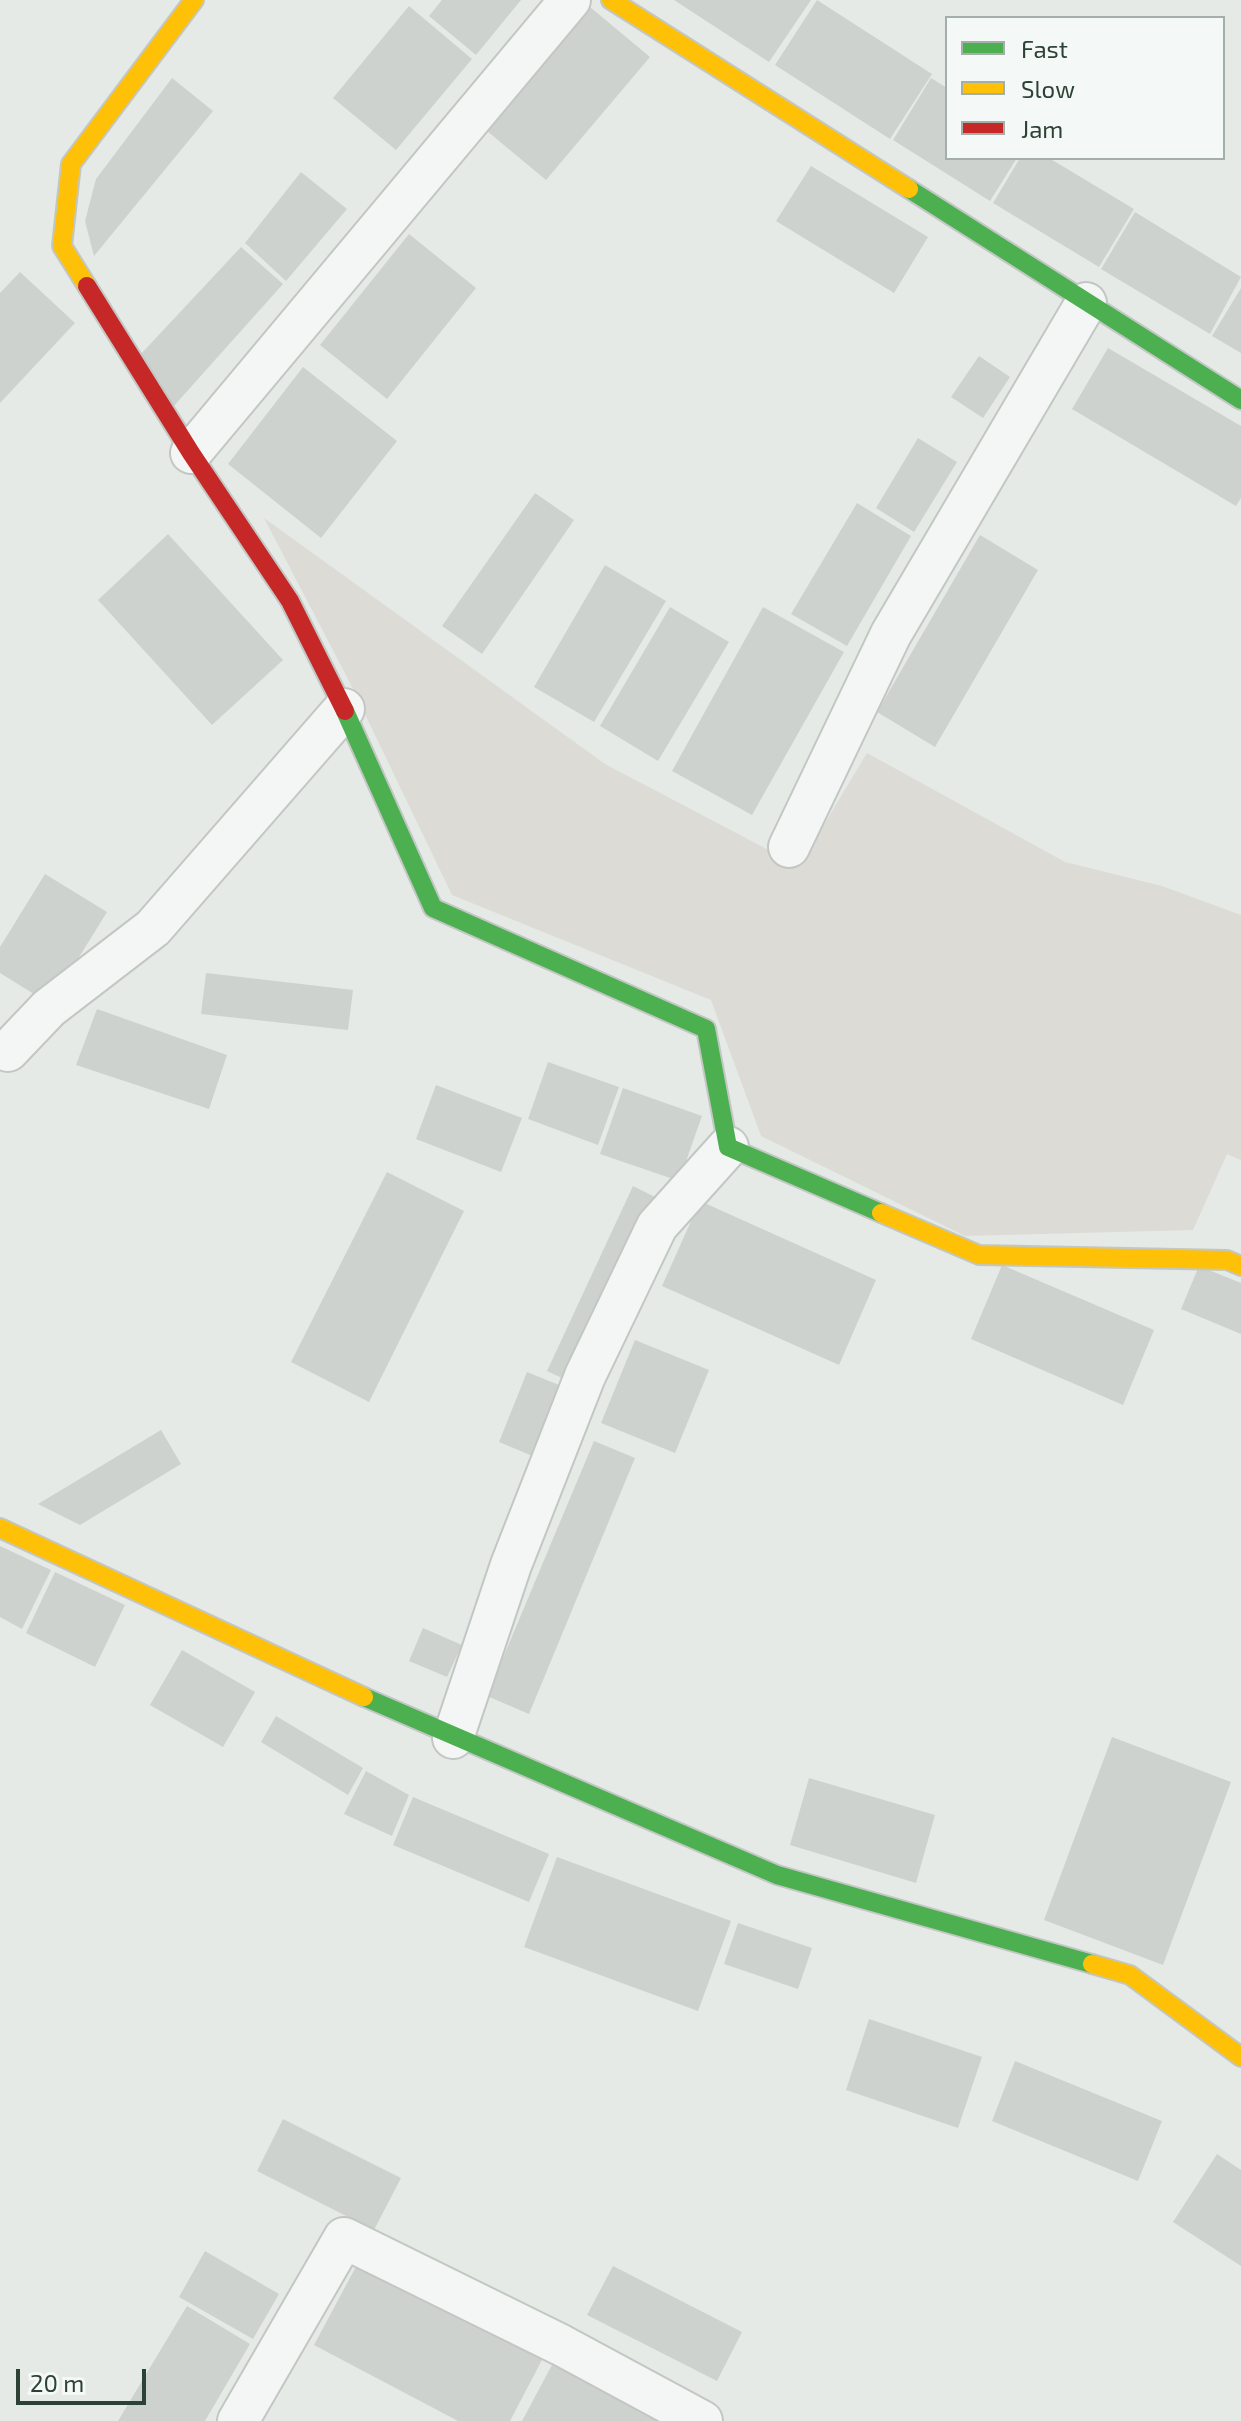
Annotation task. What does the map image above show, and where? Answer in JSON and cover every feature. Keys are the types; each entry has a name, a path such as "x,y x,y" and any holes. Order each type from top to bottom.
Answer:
{"street":[{"path":"194,0 71,164 62,246 191,453 290,601 344,709 433,908 706,1029 728,1147"},
{"path":"191,453 570,0"},
{"path":"611,0 1241,400"},
{"path":"789,847 891,634 1086,303"},
{"path":"8,1051 49,1008 153,928 344,709"},
{"path":"728,1147 979,1255 1227,1260 1241,1266"},
{"path":"453,1738 511,1565 585,1376 657,1226 728,1147"},
{"path":"0,1528 453,1738 777,1875 1130,1975 1241,2057"},
{"path":"238,2421 344,2238 561,2345 702,2421"}],"shaded area":[{"path":"264,518 605,764 799,866 867,753 1065,862 1162,886 1241,915 1241,1160 1227,1154 1193,1230 965,1236 761,1136 711,1000 452,895 348,679"}],"building":[{"path":"442,0 521,0 476,55 429,16"},
{"path":"674,0 811,0 769,62"},
{"path":"817,0 932,74 890,139 775,65"},
{"path":"409,6 472,59 396,150 333,98"},
{"path":"590,7 650,57 546,180 487,131"},
{"path":"172,78 213,111 94,256 85,221 96,179"},
{"path":"931,78 945,87 945,160 1016,160 990,201 893,140"},
{"path":"1019,160 1052,160 1134,209 1099,267 993,203"},
{"path":"811,166 928,237 894,293 776,221"},
{"path":"301,172 347,209 286,281 245,243"},
{"path":"1135,212 1241,277 1210,334 1101,269"},
{"path":"409,234 476,288 387,399 320,345"},
{"path":"241,247 283,284 173,407 140,355"},
{"path":"20,272 75,323 0,403 0,293"},
{"path":"1241,288 1241,353 1212,336"},
{"path":"1108,348 1241,426 1241,498 1236,506 1072,409"},
{"path":"979,356 1010,377 983,418 951,397"},
{"path":"303,367 397,441 321,538 228,464"},
{"path":"918,438 957,462 914,532 876,508"},
{"path":"535,493 574,520 482,654 442,626"},
{"path":"857,503 911,536 847,646 791,614"},
{"path":"168,534 283,660 212,725 98,600"},
{"path":"980,535 1038,570 935,747 877,712"},
{"path":"605,565 666,601 594,722 534,687"},
{"path":"670,607 729,642 658,761 600,726"},
{"path":"763,607 844,652 752,815 672,771"},
{"path":"45,874 107,912 50,1004 0,973 0,947"},
{"path":"206,973 353,990 348,1030 201,1014"},
{"path":"97,1009 227,1055 209,1109 76,1065"},
{"path":"548,1062 619,1087 598,1145 528,1119"},
{"path":"436,1085 522,1118 501,1172 416,1139"},
{"path":"623,1088 702,1116 679,1181 600,1154"},
{"path":"387,1172 464,1211 369,1402 291,1362"},
{"path":"633,1186 661,1200 575,1384 547,1371"},
{"path":"700,1201 876,1280 839,1365 662,1286"},
{"path":"1002,1265 1154,1330 1123,1405 971,1339"},
{"path":"1199,1266 1241,1283 1241,1334 1181,1309"},
{"path":"635,1340 709,1370 675,1453 601,1423"},
{"path":"527,1372 564,1387 535,1457 499,1442"},
{"path":"161,1430 181,1464 80,1525 38,1504"},
{"path":"594,1441 635,1458 529,1714 487,1696"},
{"path":"0,1546 51,1570 22,1629 0,1617"},
{"path":"55,1572 125,1605 95,1667 26,1633"},
{"path":"423,1628 462,1645 447,1677 409,1661"},
{"path":"182,1650 255,1692 223,1747 150,1705"},
{"path":"276,1716 363,1768 348,1795 261,1742"},
{"path":"1112,1737 1231,1782 1163,1965 1044,1920"},
{"path":"366,1771 409,1795 392,1836 344,1814"},
{"path":"809,1778 935,1815 916,1883 790,1845"},
{"path":"413,1797 549,1854 529,1902 393,1845"},
{"path":"557,1857 731,1921 698,2011 524,1947"},
{"path":"738,1923 812,1948 798,1989 724,1964"},
{"path":"869,2019 982,2057 958,2128 846,2090"},
{"path":"1015,2061 1162,2121 1138,2181 992,2121"},
{"path":"283,2119 401,2178 374,2230 257,2171"},
{"path":"1217,2154 1241,2170 1241,2266 1173,2222"},
{"path":"205,2251 279,2294 253,2339 179,2297"},
{"path":"359,2261 543,2358 510,2421 458,2421 314,2345"},
{"path":"613,2266 742,2332 717,2381 587,2315"},
{"path":"187,2306 250,2344 205,2421 118,2421"},
{"path":"553,2363 659,2421 522,2421"}],"traffic: fast":[{"path":"909,189 1241,400"},
{"path":"345,711 433,908 706,1029 728,1147 881,1213"},
{"path":"364,1697 777,1875 1092,1964"}],"traffic: slow":[{"path":"87,286 62,246 71,164 194,0"},
{"path":"611,0 909,189"},
{"path":"881,1213 979,1255 1227,1260 1241,1266"},
{"path":"0,1528 364,1697"},
{"path":"1092,1964 1130,1975 1241,2057"}],"traffic: jam":[{"path":"87,286 191,453 290,601 345,711"}]}
